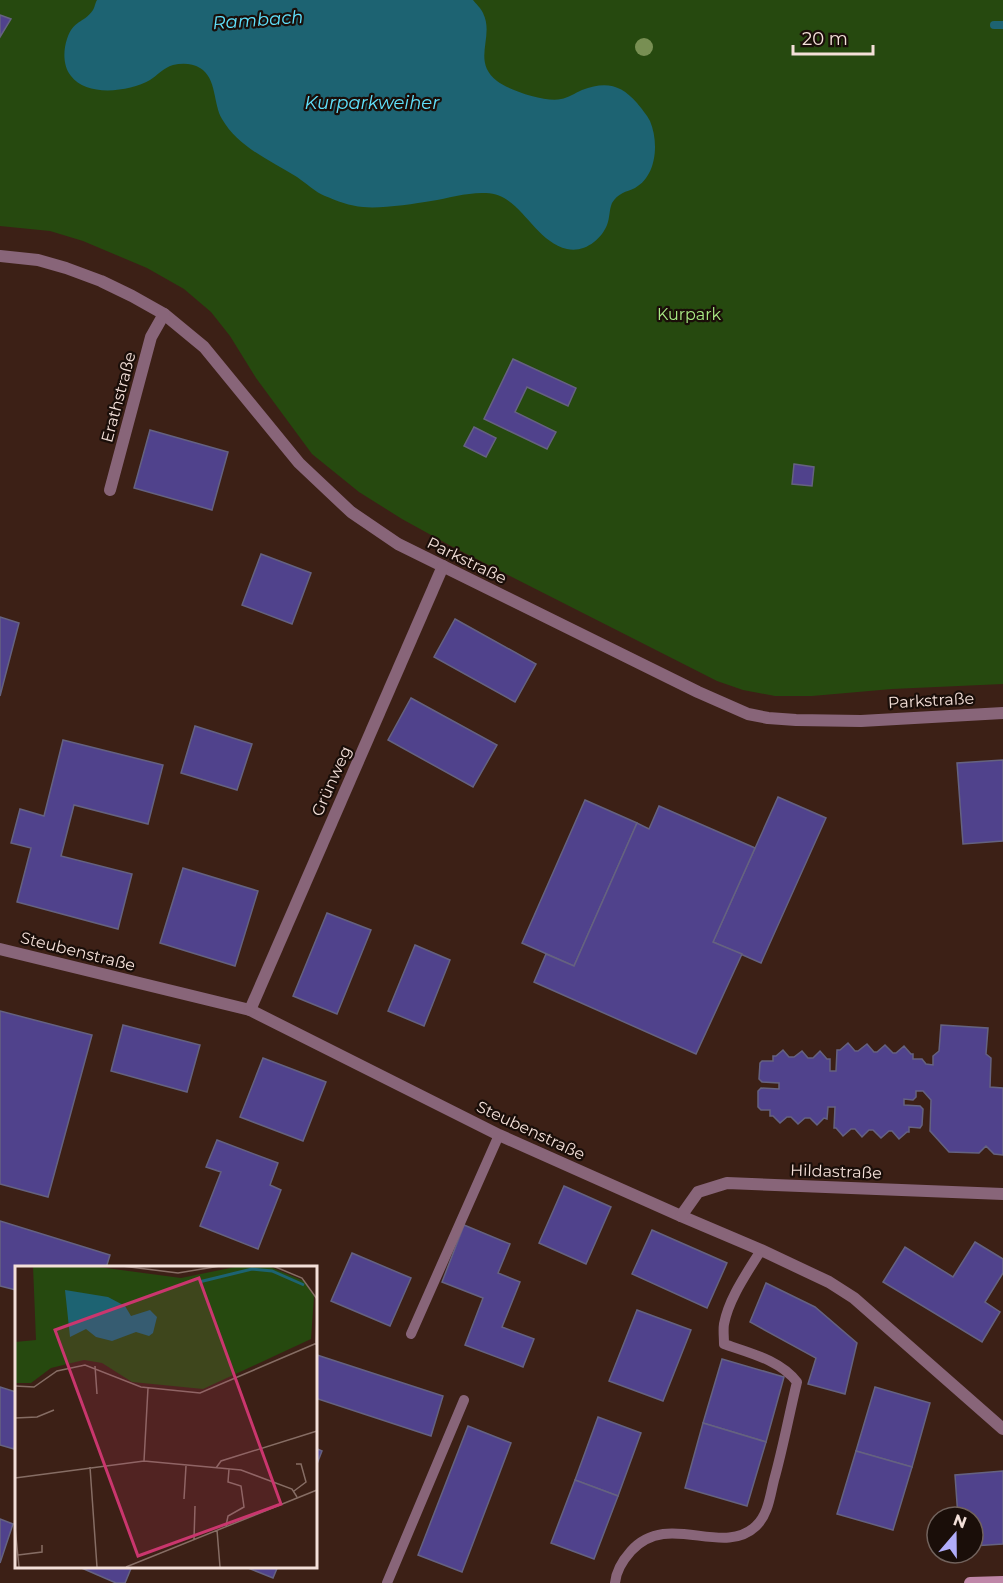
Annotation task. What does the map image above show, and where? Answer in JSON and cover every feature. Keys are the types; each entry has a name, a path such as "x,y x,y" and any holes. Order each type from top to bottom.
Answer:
{"main road":[{"path":"970,1583 1003,1582"}],"street":[{"name":"Parkstraße","path":"0,256 38,260 66,268 101,281 164,314 204,347 299,463 351,512 398,544 698,692 748,714 768,718 843,721 1003,713"},
{"name":"Erathstraße","path":"110,490 149,345 164,314"},
{"name":"Grünweg","path":"249,1010 443,566"},
{"name":"Steubenstraße","path":"0,950 249,1010 499,1135 829,1282 854,1298 1003,1429"},
{"name":"Hildastraße","path":"681,1216 698,1192 727,1183 1003,1194"}],"lane":[{"path":"411,1334 499,1135"},
{"path":"615,1583 619,1568 627,1555 636,1545 649,1537 665,1533 726,1538 739,1536 751,1531 764,1515 782,1452 797,1382 789,1372 771,1361 724,1344 724,1326 730,1306 760,1250"},
{"path":"387,1583 464,1400"}],"green space":[{"name":"Kurpark","path":"0,0 1003,0 1003,684 892,689 812,696 775,696 743,690 717,681 451,546 359,492 312,454 256,378 230,336 211,312 184,289 147,268 83,241 50,231 0,226"}],"water":[{"name":"Kurparkweiher","path":"97,0 473,0 482,11 486,22 484,57 489,73 497,81 528,95 555,100 566,98 590,87 605,85 619,88 631,97 650,121 655,139 652,167 642,183 614,200 607,225 601,236 586,247 573,250 555,244 545,237 518,209 498,195 472,193 397,206 378,207 344,203 318,192 237,138 219,113 209,78 197,66 173,65 150,80 120,90 97,90 78,83 66,68 64,53 66,44 73,28 89,14"}],"building":[{"path":"0,15 11,19 0,37"},
{"path":"513,359 576,388 568,406 527,387 515,412 556,432 547,449 484,419"},
{"path":"474,427 496,438 486,457 464,446"},
{"path":"150,430 228,452 212,510 134,488"},
{"path":"794,464 814,467 812,486 792,484"},
{"path":"261,554 311,573 292,624 242,605"},
{"path":"0,617 19,623 0,696"},
{"path":"455,619 536,664 515,702 434,657"},
{"path":"411,698 497,745 473,787 388,740"},
{"path":"195,726 252,744 237,790 181,773"},
{"path":"63,740 163,765 148,824 74,805 61,856 132,874 118,929 17,902 31,848 11,843 20,809 44,816"},
{"path":"1003,760 1003,841 963,844 957,763"},
{"path":"778,797 826,818 761,963 713,942"},
{"path":"585,800 637,823 574,966 522,943"},
{"path":"659,806 755,848 713,942 742,954 696,1054 534,982 546,954 574,966 637,823 649,829"},
{"path":"183,868 258,891 235,966 160,943"},
{"path":"327,913 371,930 337,1014 293,996"},
{"path":"415,945 450,960 424,1026 388,1011"},
{"path":"0,1011 92,1035 48,1197 0,1184"},
{"path":"123,1025 200,1045 187,1092 111,1071"},
{"path":"941,1025 988,1028 986,1054 991,1058 990,1087 1003,1088 1003,1155 994,1154 986,1146 979,1153 949,1152 930,1131 931,1100 923,1091 916,1091 916,1097 913,1100 904,1099 904,1105 920,1106 923,1109 922,1125 920,1128 909,1127 909,1132 899,1139 892,1131 881,1138 873,1130 869,1130 862,1137 855,1129 851,1129 843,1136 834,1128 835,1107 828,1107 827,1119 824,1118 817,1125 810,1118 805,1118 798,1124 791,1117 787,1117 780,1123 770,1116 770,1110 761,1110 758,1107 758,1091 761,1088 779,1089 779,1083 762,1082 759,1079 760,1063 773,1061 773,1056 783,1050 789,1057 794,1057 802,1051 808,1058 813,1058 820,1051 827,1059 830,1059 830,1071 836,1071 837,1050 848,1043 855,1051 867,1044 874,1052 885,1045 896,1053 904,1046 913,1054 913,1059 922,1059 926,1064 933,1065 933,1056 939,1051"},
{"path":"263,1058 326,1082 303,1141 240,1117"},
{"path":"217,1140 278,1163 270,1185 281,1190 258,1249 200,1226 221,1172 206,1167"},
{"path":"564,1186 611,1207 586,1264 539,1243"},
{"path":"0,1221 110,1255 107,1266 15,1266 15,1290 0,1286"},
{"path":"464,1225 510,1244 498,1273 520,1282 502,1327 534,1339 523,1367 465,1345 483,1298 442,1282"},
{"path":"652,1230 727,1263 707,1308 632,1274"},
{"path":"975,1242 1003,1259 1003,1273 985,1302 1000,1312 982,1342 883,1282 905,1247 953,1277"},
{"path":"352,1253 411,1278 390,1326 331,1301"},
{"path":"766,1283 815,1307 857,1343 845,1394 808,1384 816,1358 750,1322"},
{"path":"637,1310 691,1330 663,1401 609,1381"},
{"path":"317,1355 443,1396 431,1436 316,1398"},
{"path":"722,1359 784,1377 766,1442 703,1423"},
{"path":"0,1387 15,1392 15,1444 14,1449 0,1445"},
{"path":"875,1387 930,1403 912,1467 856,1451"},
{"path":"598,1417 641,1433 618,1496 575,1480"},
{"path":"703,1423 766,1442 747,1506 685,1488"},
{"path":"468,1426 511,1443 462,1572 418,1555"},
{"path":"316,1448 322,1451 316,1466"},
{"path":"856,1451 912,1467 893,1530 837,1514"},
{"path":"1003,1471 1003,1544 985,1545 985,1505 957,1505 955,1475"},
{"path":"575,1480 618,1496 594,1559 551,1543"},
{"path":"0,1519 13,1524 0,1563"},
{"path":"82,1568 131,1568 125,1583 116,1583"},
{"path":"248,1568 277,1568 273,1578"}],"waterway":[{"name":"Rambach","path":"994,25 1003,25"}]}
